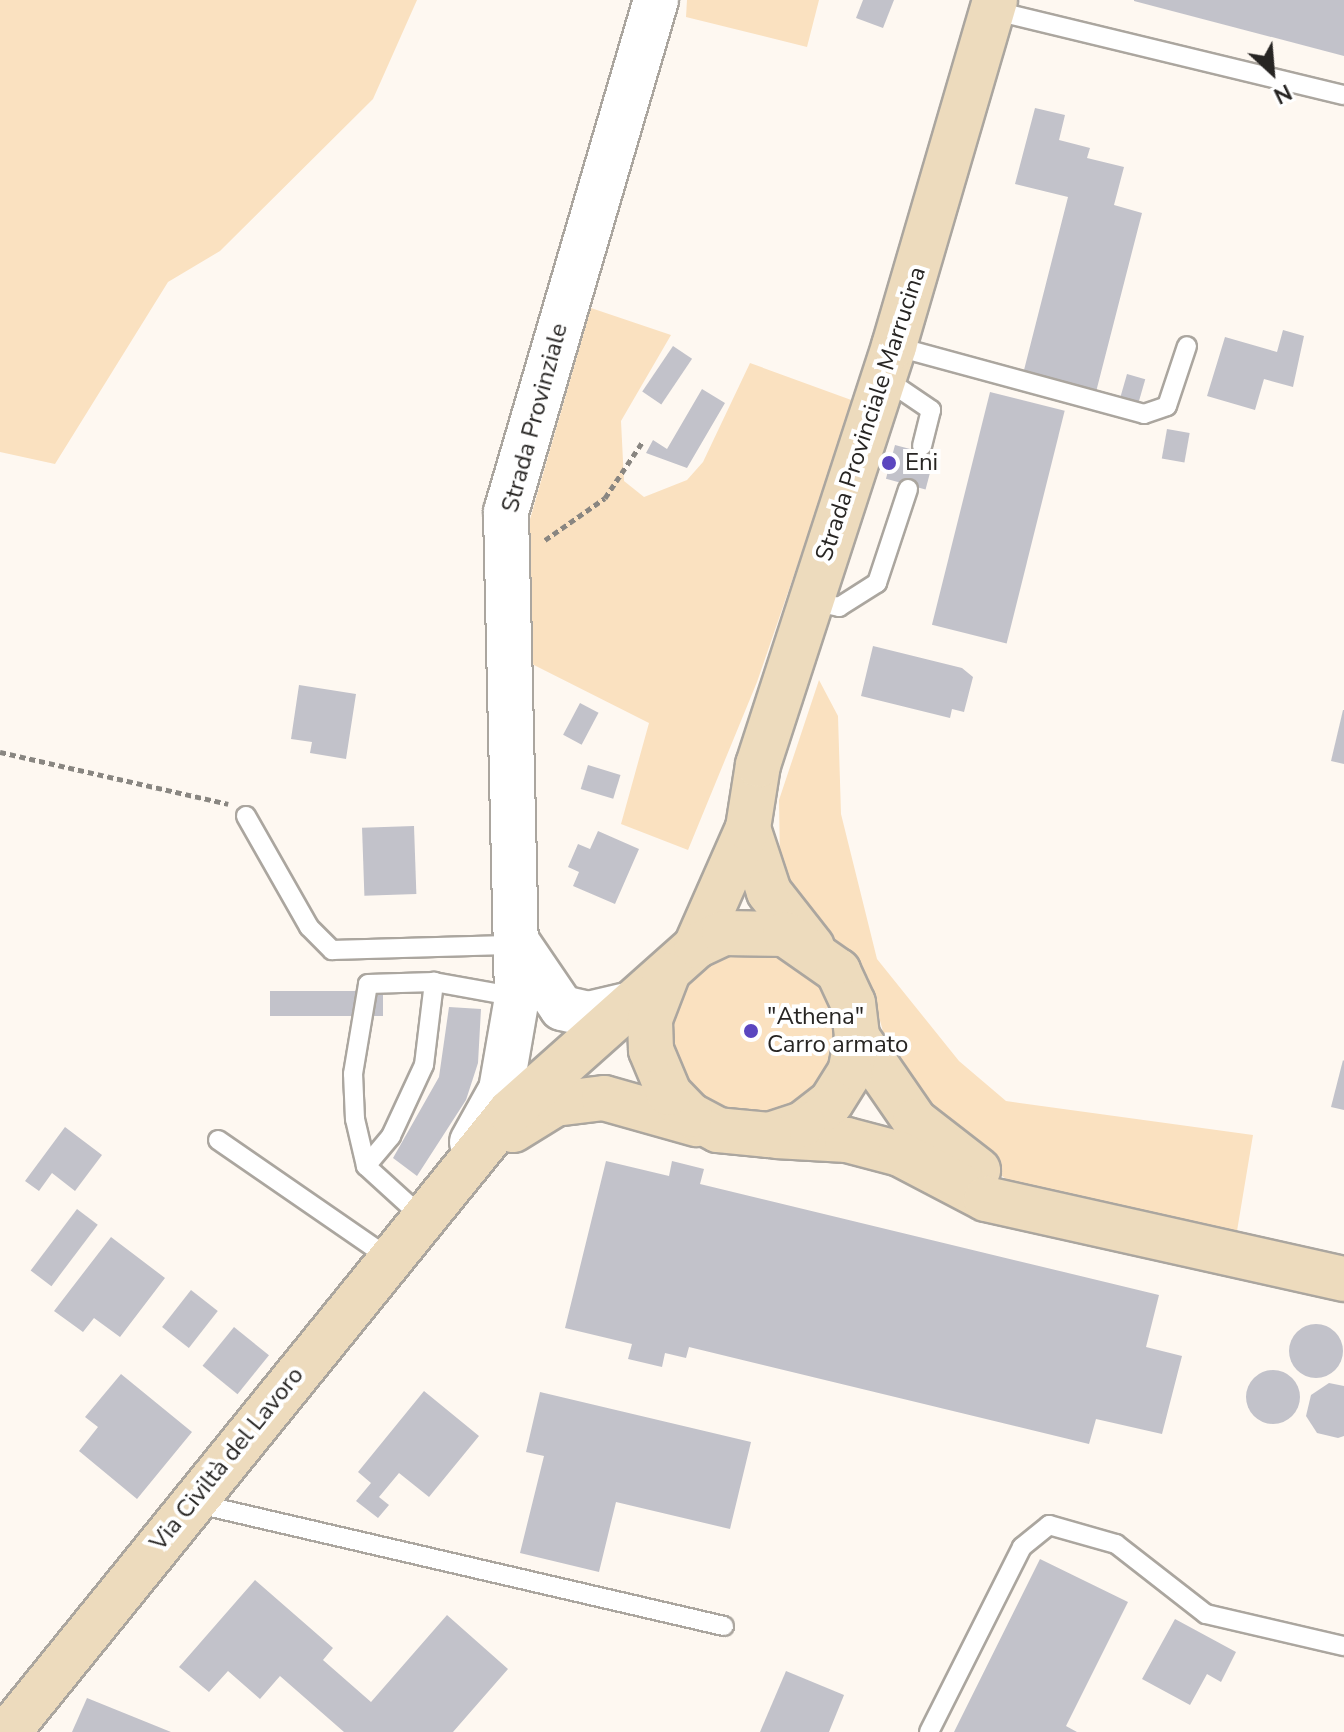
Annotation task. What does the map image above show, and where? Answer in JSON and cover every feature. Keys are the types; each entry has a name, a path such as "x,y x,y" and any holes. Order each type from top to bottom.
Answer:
{"main road":[{"name":"Strada Provinciale Marrucina","path":"666,975 748,828 758,765 889,362 994,5"},
{"name":"Strada Provinciale Marrucina","path":"748,828 769,892 812,947"},
{"path":"434,1202 549,1074 666,975 754,929 812,947 838,971 853,1003 857,1037 850,1072 831,1102 803,1124 769,1135"},
{"path":"666,975 650,1019 654,1065 678,1105 718,1130"},
{"path":"857,1037 900,1102 943,1148 1053,1213"},
{"path":"434,1202 533,1113 604,1098 718,1130 847,1140 900,1154 986,1199 1344,1279"},
{"name":"Via Civiltà del Lavoro","path":"8,1732 434,1202"}],"street":[{"name":"Strada Provinziale","path":"434,1202 501,1090 517,997 519,945 506,512 531,413 652,34 656,0"},
{"path":"519,945 562,1008 589,1014 666,975"},
{"path":"517,997 549,1074 604,1098"}],"lane":[{"path":"994,5 1344,95"},
{"path":"889,362 1144,414 1167,406 1187,346"},
{"path":"889,362 931,410 922,446"},
{"path":"811,601 839,607 877,583 908,489"},
{"path":"246,816 309,927 332,950 519,945"},
{"path":"366,1166 353,1074 368,984 434,982 517,997"},
{"path":"366,1166 391,1136 424,1065 434,982"},
{"path":"218,1140 389,1258"},
{"path":"366,1166 434,1202"},
{"path":"191,1503 724,1626"},
{"path":"929,1732 1022,1547 1049,1525 1116,1544 1206,1614 1344,1646"}],"path":[{"path":"506,564 605,498 643,441"},
{"path":"0,752 217,797 246,816"}],"shaded area":[{"path":"0,0 417,0 373,99 220,251 168,282 55,464 0,452"},
{"path":"687,0 819,0 807,47 686,17"},
{"path":"591,308 671,335 621,421 624,481 644,497 687,480 703,462 750,363 854,401 757,682 688,850 621,824 649,723 524,660 528,526"},
{"path":"819,680 838,716 841,814 877,959 959,1061 1006,1101 1253,1135 1235,1243 1068,1203 1009,1181 945,1136 887,1046 868,977 804,915 780,865 779,800"},
{"path":"753,950 784,956 811,974 829,1001 835,1032 829,1063 811,1090 784,1108 753,1114 722,1108 695,1090 677,1063 671,1032 677,1001 695,974 722,956"}],"building":[{"path":"863,0 894,0 883,28 856,18"},
{"path":"1344,0 1344,56 1134,1"},
{"path":"1035,108 1065,115 1059,140 1090,148 1087,158 1124,167 1114,205 1142,213 1096,392 1023,374 1068,197 1015,184"},
{"path":"1283,330 1304,336 1293,387 1264,379 1255,410 1207,396 1225,337 1277,352"},
{"path":"673,346 692,359 661,404 642,392"},
{"path":"1127,374 1145,379 1137,407 1119,402"},
{"path":"702,389 725,403 687,468 646,453 653,440 667,449"},
{"path":"990,392 1065,411 1007,643 932,625"},
{"path":"1167,429 1190,433 1184,463 1162,459"},
{"path":"895,445 935,456 926,489 886,479"},
{"path":"873,646 962,668 973,677 964,712 952,709 950,718 861,696"},
{"path":"299,685 356,694 346,759 310,753 312,742 291,739"},
{"path":"580,703 599,713 582,745 563,735"},
{"path":"1344,710 1344,764 1331,761"},
{"path":"588,765 621,775 613,799 581,789"},
{"path":"414,826 416,894 364,896 362,828"},
{"path":"598,831 639,849 615,904 573,886 579,872 568,867 578,844 590,849"},
{"path":"270,991 383,991 383,1016 270,1016"},
{"path":"449,1007 481,1009 478,1063 466,1100 417,1176 393,1158 439,1077"},
{"path":"1344,1061 1344,1110 1331,1107"},
{"path":"65,1127 102,1155 75,1191 52,1173 39,1191 25,1181"},
{"path":"606,1161 669,1176 672,1161 704,1169 700,1184 1159,1295 1146,1347 1182,1356 1162,1434 1096,1419 1089,1444 689,1347 686,1358 665,1353 662,1367 628,1359 632,1344 565,1328"},
{"path":"77,1209 98,1225 51,1286 31,1270"},
{"path":"111,1237 165,1278 120,1337 94,1318 83,1332 54,1311"},
{"path":"191,1290 218,1311 189,1348 162,1327"},
{"path":"1316,1324 1335,1332 1343,1351 1335,1370 1316,1378 1297,1370 1289,1351 1297,1332"},
{"path":"234,1327 269,1355 238,1394 203,1366"},
{"path":"1273,1370 1292,1378 1300,1397 1292,1416 1273,1424 1254,1416 1246,1397 1254,1378"},
{"path":"121,1374 192,1432 137,1499 79,1451 98,1427 85,1417"},
{"path":"1329,1383 1344,1386 1344,1436 1338,1438 1317,1433 1306,1416 1311,1395"},
{"path":"424,1391 479,1436 429,1497 399,1473 379,1497 389,1505 378,1518 356,1501 371,1483 358,1472"},
{"path":"540,1392 751,1442 730,1529 616,1502 599,1572 520,1553 544,1456 526,1452"},
{"path":"1040,1559 1128,1602 1066,1726 1077,1732 954,1732"},
{"path":"255,1580 333,1648 323,1660 371,1702 447,1615 508,1669 453,1732 344,1732 280,1676 260,1699 228,1671 209,1692 179,1667"},
{"path":"1175,1619 1236,1652 1221,1682 1207,1674 1190,1705 1142,1679"},
{"path":"786,1671 844,1695 829,1732 760,1732"},
{"path":"87,1698 171,1732 72,1732"}],"place":[{"name":"Eni","path":"889,463"},
{"name":"\"Athena\" Carro armato","path":"751,1031"}]}
